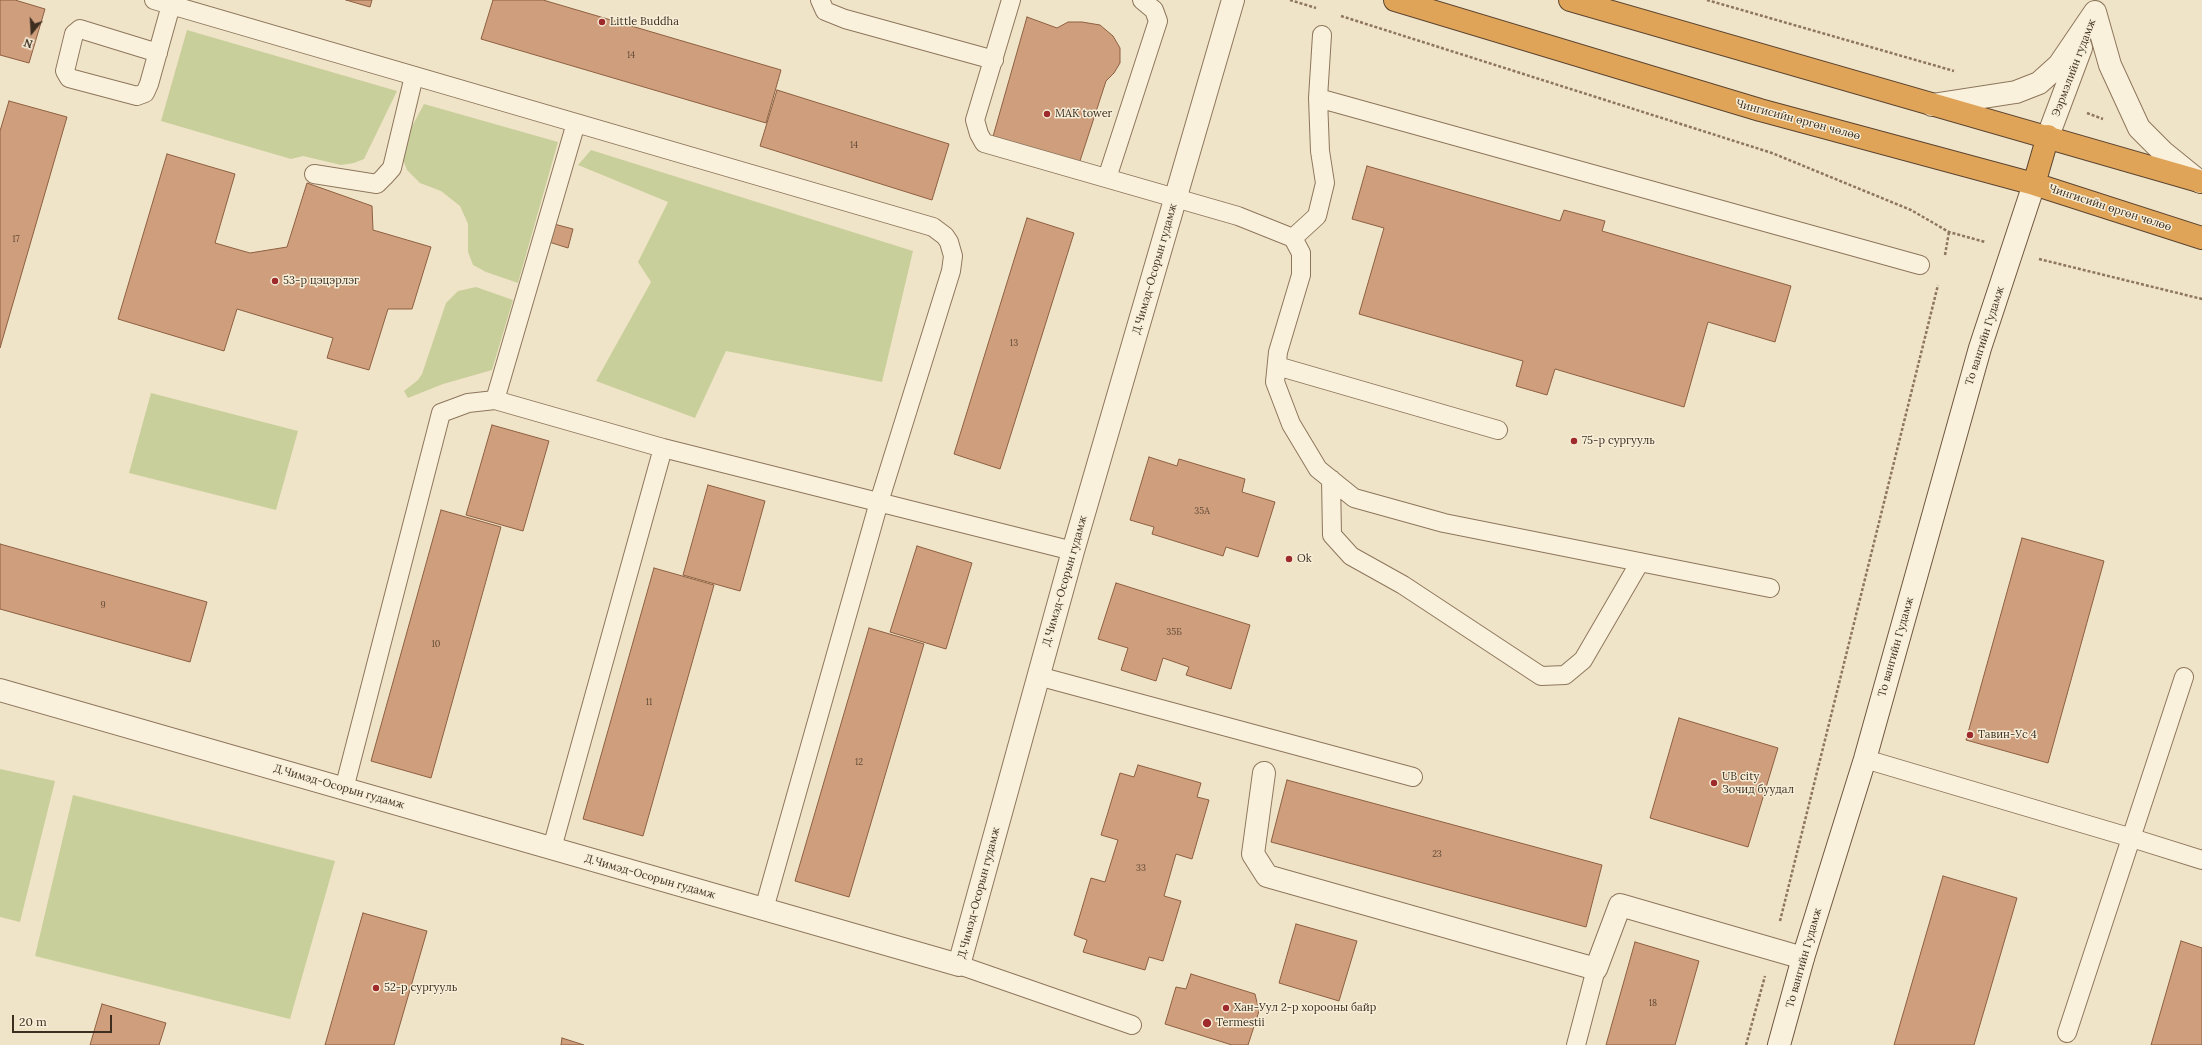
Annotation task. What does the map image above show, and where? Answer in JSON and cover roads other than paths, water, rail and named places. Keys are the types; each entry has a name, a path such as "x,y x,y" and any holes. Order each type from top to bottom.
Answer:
{"highway":[{"name":"Чингисийн өргөн чөлөө","path":"1395,0 1760,110 2034,184 2202,238"},
{"path":"1570,0 1932,105 2048,136 2202,182"},
{"path":"2034,184 2048,136"}],"street":[{"name":"Д.Чимэд-Осорын гудамж","path":"0,690 959,965 1073,551 1233,0"},
{"path":"1932,105 2016,92 2039,83 2059,65 2098,6"},
{"path":"2098,6 2110,65 2140,128 2162,152 2202,182"},
{"name":"Ээрмэлийн гудамж","path":"2048,136 2098,6"},
{"name":"То вангийн Гудамж","path":"1779,1045 1803,958 1865,759 1980,348 2034,184"},
{"path":"1264,773 1253,854 1267,876 1596,969 1620,905 1803,958"}],"lane":[{"path":"820,0 825,11 846,19 994,60"},
{"path":"1011,0 975,120 978,134 984,143 1238,216 1293,238 1301,253 1301,274 1278,352 1275,382 1291,424 1318,469 1354,498 1444,523 1770,588"},
{"path":"1107,178 1158,21 1154,10 1142,0"},
{"path":"158,53 80,30 74,34 66,71 69,78 137,96 145,93 158,53 163,2 933,227 945,236 952,249 953,264 879,502 764,909"},
{"path":"1293,238 1317,216 1324,190 1325,183 1320,151 1318,98 1322,35"},
{"path":"314,174 377,184 392,168 414,76"},
{"path":"1318,98 1920,265"},
{"path":"495,400 576,123"},
{"path":"1277,366 1498,430"},
{"path":"344,789 441,413 468,403 495,400 663,448 1073,551"},
{"path":"552,848 663,448"},
{"path":"1331,479 1332,535 1351,556 1403,586 1542,676 1565,675 1583,660 1640,562"},
{"path":"1038,676 1413,777"},
{"path":"2067,1033 2184,677"},
{"path":"1865,759 2202,860"},
{"path":"959,965 1132,1025"},
{"path":"1576,1045 1596,969"}],"place":[{"name":"Little Buddha","path":"602,22"},
{"name":"MAK tower","path":"1047,114"},
{"name":"53-р цэцэрлэг","path":"275,281"},
{"name":"75-р сургууль","path":"1574,441"},
{"name":"Ok","path":"1289,559"},
{"name":"Тавин-Ус 4","path":"1970,735"},
{"name":"UB city Зочид буудал","path":"1714,783"},
{"name":"52-р сургууль","path":"376,988"},
{"name":"Хан-Уул 2-р хорооны байр","path":"1226,1008"},
{"name":"Termestii","path":"1207,1023"}]}
